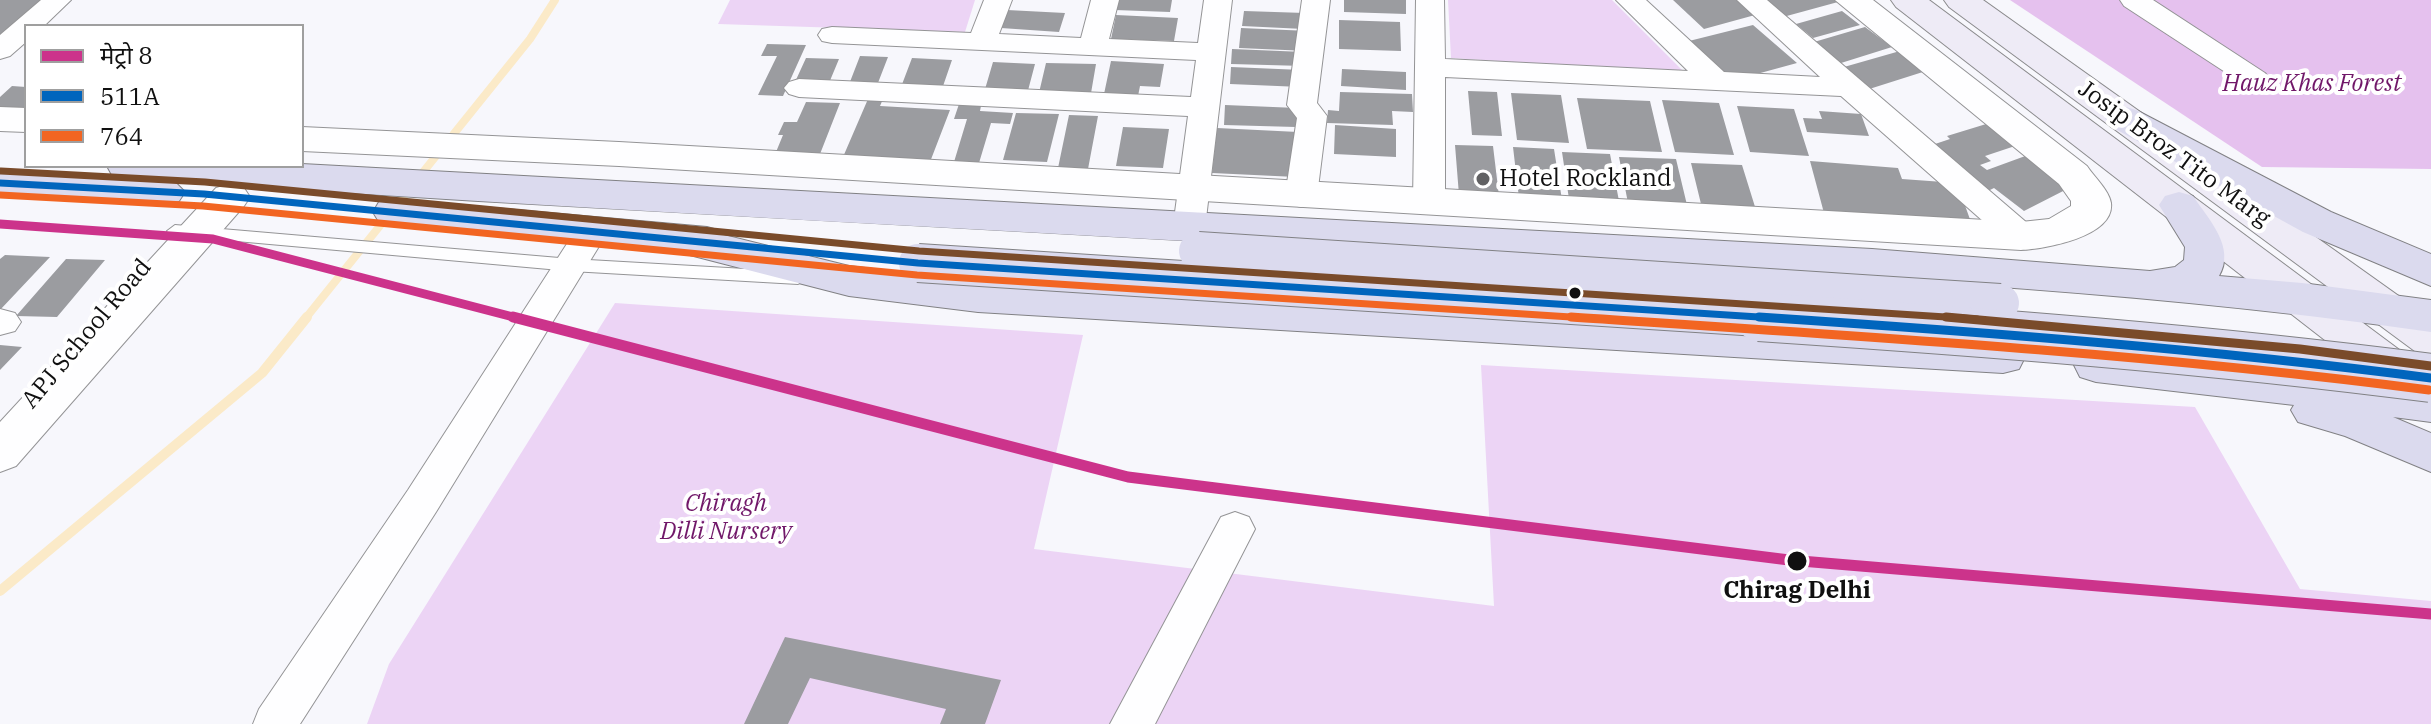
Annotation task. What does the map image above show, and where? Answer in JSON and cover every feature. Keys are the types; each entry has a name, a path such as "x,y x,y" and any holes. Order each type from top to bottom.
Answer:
{"main road":[{"name":"Josip Broz Tito Marg","path":"1908,0 2302,298 2431,401"},
{"name":"Josip Broz Tito Marg","path":"1961,0 2431,341"},
{"path":"2123,118 2317,222 2431,271"},
{"path":"0,159 24,160"},
{"path":"130,168 212,206 549,193 925,249 2022,304 2284,330 2431,351"},
{"path":"0,183 212,206 593,230 686,218 1191,208 1607,250 1872,264 2302,298 2431,316"},
{"path":"549,193 686,218 925,249 2037,335 2299,361 2431,378"},
{"path":"2141,285 2186,280 2204,266 2205,247 2179,205"},
{"path":"686,218 849,281 978,297 2054,360 2431,401"},
{"path":"1607,250 1619,336"},
{"path":"2192,376 2356,421 2431,453"}],"street":[{"path":"28,24 57,0"},
{"path":"982,42 998,0"},
{"path":"1093,48 1105,0"},
{"path":"1191,208 1218,0"},
{"path":"1301,196 1312,116 1302,105 1316,0"},
{"path":"1429,202 1430,0"},
{"path":"1630,0 1716,81"},
{"path":"1751,0 2021,236"},
{"path":"304,139 619,154 1191,208 1301,196 2021,236 2044,235 2081,221 2091,211 2091,200 2083,185 1852,0"},
{"path":"2134,0 2255,79"},
{"path":"0,50 24,28"},
{"path":"832,35 1211,52"},
{"path":"1431,67 1849,87"},
{"path":"799,88 1204,107"},
{"path":"0,119 24,120"},
{"path":"563,153 686,218"},
{"path":"0,453 212,206"},
{"name":"APJ School Road","path":"0,435 212,206"},
{"path":"275,724 422,501 593,230"},
{"path":"1132,724 1235,529"}],"lane":[{"path":"212,206 571,265 849,281"}],"green space":[{"path":"730,0 975,0 965,32 718,24"},
{"path":"1448,0 1612,0 1685,73 1451,58"},
{"name":"Hauz Khas Forest","path":"2010,0 2431,0 2431,169 2262,167"},
{"name":"Chiragh Dilli Nursery","path":"615,303 1083,335 1034,549 1494,606 1481,365 2195,407 2300,589 2431,601 2431,724 367,724 389,664"}],"building":[{"path":"0,0 45,0 7,34 0,34"},
{"path":"1117,0 1172,0 1170,12 1115,10"},
{"path":"1344,0 1406,0 1406,14 1344,12"},
{"path":"1673,0 1738,0 1755,15 1704,29"},
{"path":"1763,0 1835,0 1838,2 1783,17"},
{"path":"1007,10 1065,13 1059,32 1001,28"},
{"path":"1244,11 1305,13 1304,29 1242,26"},
{"path":"1842,11 1860,25 1813,38 1796,24"},
{"path":"1116,15 1178,18 1174,41 1111,39"},
{"path":"1339,20 1400,22 1401,51 1339,49"},
{"path":"1753,25 1797,63 1731,81 1689,41"},
{"path":"1865,27 1892,47 1841,63 1814,42"},
{"path":"1241,28 1309,31 1308,51 1239,48"},
{"path":"767,44 806,45 783,96 758,95 777,56 761,56"},
{"path":"1232,49 1304,52 1304,66 1231,64"},
{"path":"1900,51 1926,71 1863,91 1837,69"},
{"path":"860,56 888,57 876,88 848,87"},
{"path":"806,58 839,59 829,83 795,82"},
{"path":"912,58 952,60 942,89 901,87"},
{"path":"1111,61 1164,64 1160,87 1140,86 1138,96 1104,94"},
{"path":"993,62 1035,64 1026,98 983,96"},
{"path":"1046,63 1096,64 1090,99 1038,97"},
{"path":"1231,67 1302,70 1301,87 1230,84"},
{"path":"1342,69 1406,72 1406,90 1341,86"},
{"path":"12,86 24,87 24,113 0,112 0,97"},
{"path":"1468,91 1497,92 1502,136 1472,135"},
{"path":"1340,92 1412,94 1413,112 1392,111 1393,125 1327,123 1328,110 1339,111"},
{"path":"1511,93 1561,95 1569,143 1517,140"},
{"path":"1577,98 1650,101 1662,152 1587,149"},
{"path":"868,99 883,99 880,106 950,110 930,162 843,157"},
{"path":"1662,100 1719,103 1734,155 1675,152"},
{"path":"806,102 840,103 820,154 776,152 783,135 778,135 784,122 797,122"},
{"path":"959,104 981,106 980,111 1013,113 1010,124 991,123 979,163 954,162 967,119 954,119"},
{"path":"1225,105 1297,108 1296,127 1224,125"},
{"path":"1737,106 1794,109 1809,156 1750,152"},
{"path":"1819,111 1861,114 1869,136 1807,132 1803,118 1822,119"},
{"path":"1016,113 1059,114 1047,162 1003,160"},
{"path":"1069,115 1098,116 1088,169 1058,168"},
{"path":"1996,121 2024,143 1985,156 1991,161 1980,165 1987,170 2028,155 2071,187 2024,211 1994,188 1986,192 1962,173 1967,171 1935,144 1950,139 1947,136"},
{"path":"1335,125 1396,129 1396,157 1334,154"},
{"path":"1123,127 1169,129 1163,168 1116,166"},
{"path":"1217,128 1298,132 1296,177 1212,173"},
{"path":"1455,145 1493,146 1499,196 1459,195"},
{"path":"1513,147 1554,149 1562,200 1519,198"},
{"path":"1562,152 1610,154 1619,201 1569,199"},
{"path":"1619,157 1676,159 1687,205 1628,203"},
{"path":"1810,161 1898,168 1902,179 1957,183 1972,225 1824,213"},
{"path":"1691,163 1742,165 1756,210 1702,208"},
{"path":"5,255 50,257 0,310 0,259"},
{"path":"66,259 105,260 57,317 16,316"},
{"path":"0,345 22,347 0,370"},
{"path":"785,637 1001,680 985,724 940,724 946,709 810,678 788,724 744,724"}],"waterway":[{"path":"305,319 530,39 555,0"},
{"path":"0,591 262,373 307,317"}],"metro line":[{"name":"8","path":"0,224 213,239 1128,477 1789,560 2431,614"}],"transit line":[{"path":"1,171 205,182 919,251 2038,323 2300,349 2431,366"},
{"name":"511A","path":"0,183 204,194 918,263 2037,335 2299,361 2431,378"},
{"name":"764","path":"0,195 203,206 917,275 2036,347 2298,373 2429,390"}],"place":[{"name":"Hotel Rockland","path":"1483,179"},
{"name":"Chirag Delhi","path":"1797,561"}]}
